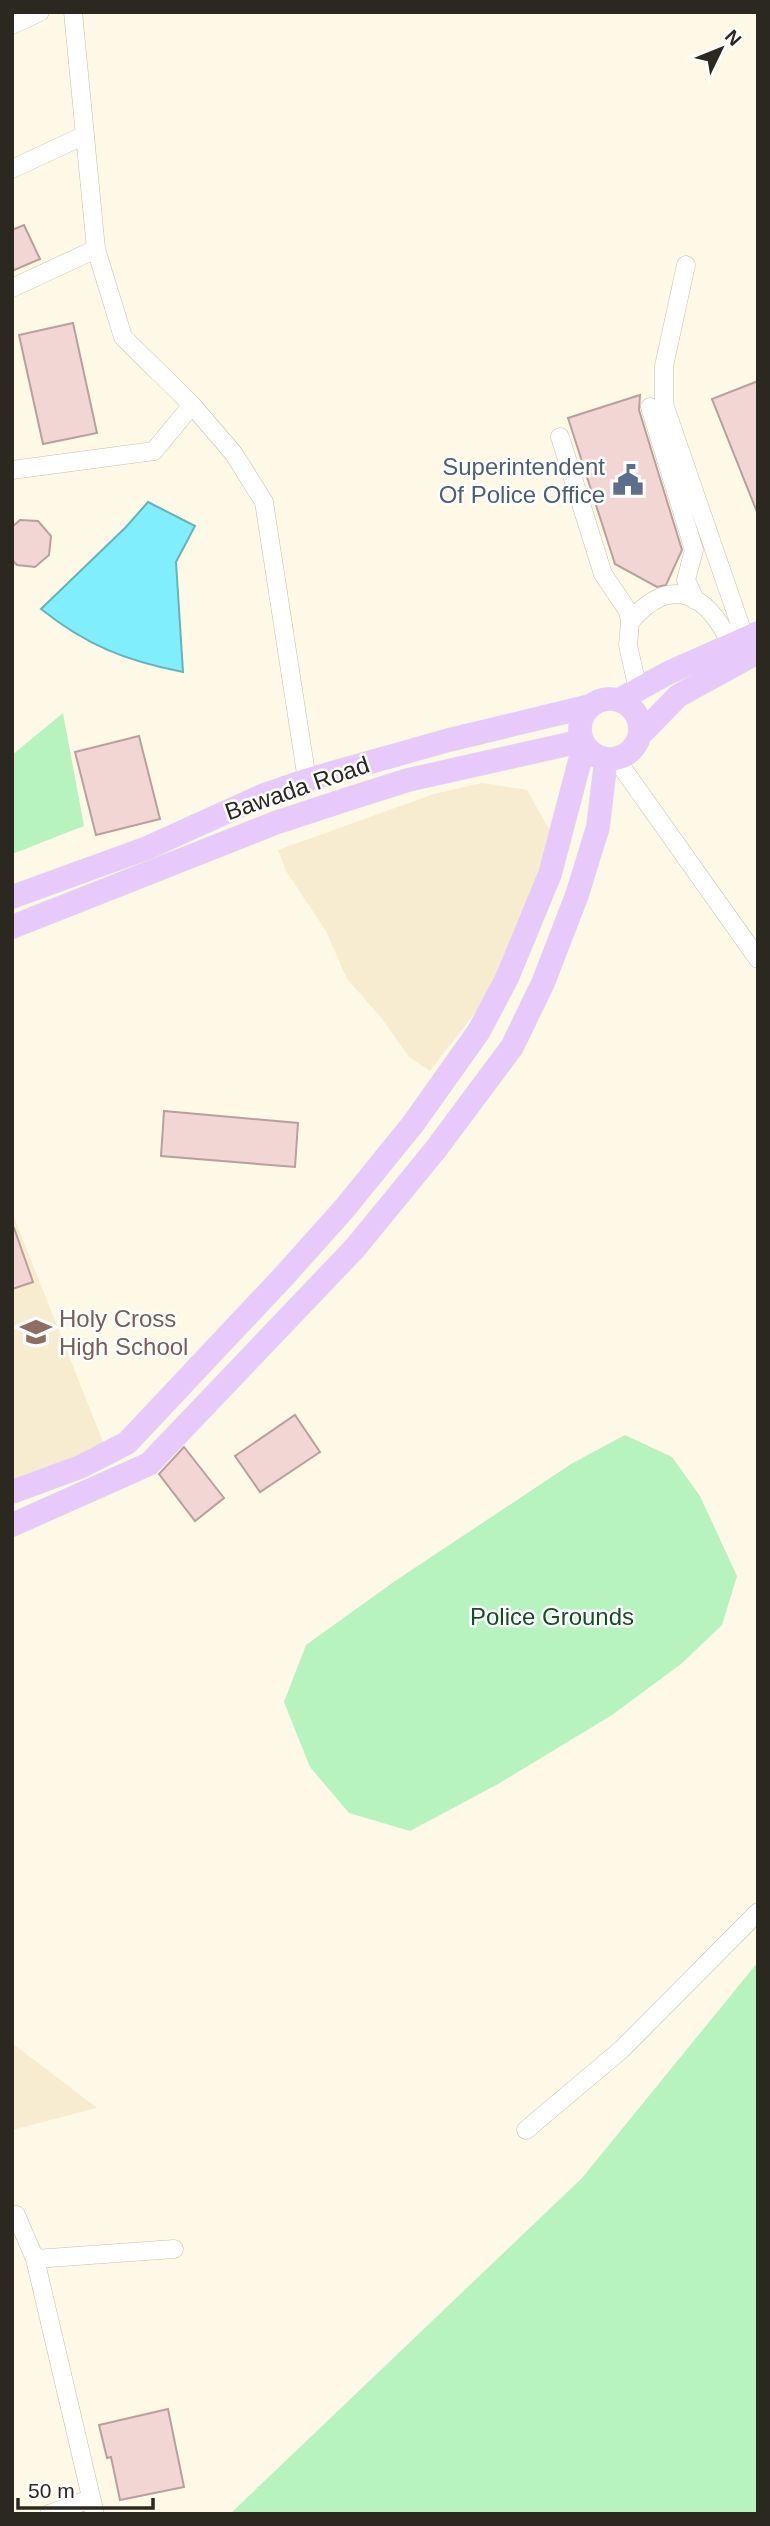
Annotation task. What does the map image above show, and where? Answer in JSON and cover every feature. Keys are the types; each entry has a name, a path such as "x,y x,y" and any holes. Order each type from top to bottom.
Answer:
{"main road":[{"path":"748,642 678,695 640,735 631,751 611,760 590,752 583,743 579,729 582,716 590,706 606,699 628,695 668,673 748,642"},
{"path":"628,695 638,718 640,735"},
{"name":"Bawada Road","path":"12,897 147,848 264,795 307,780 449,740 590,706"},
{"path":"12,927 275,823 324,807 408,780 583,743"},
{"path":"12,1492 80,1467 128,1443 344,1209 413,1124 479,1031 507,978 550,874 583,743"},
{"path":"12,1525 149,1464 355,1248 436,1149 512,1047 543,983 577,895 598,827 611,760"},
{"path":"128,1443 149,1464"}],"street":[{"path":"12,25 40,12"},
{"path":"73,12 96,249 123,337 192,405 234,454 264,502 307,780"},
{"path":"12,169 85,135"},
{"path":"12,288 96,249"},
{"path":"687,265 664,366 664,404 748,642"},
{"path":"12,470 154,451 192,405"},
{"path":"650,407 694,550 686,580 695,600"},
{"path":"560,437 603,574 628,611 628,695"},
{"path":"630,622 647,604 671,595 684,594 705,604 721,621 748,642"},
{"path":"611,760 758,959"},
{"path":"526,2130 622,2049 758,1913"},
{"path":"12,2214 16,2216 35,2259 92,2507 49,2514"},
{"path":"35,2259 174,2249"}],"shaded area":[{"path":"482,783 527,790 557,843 528,927 481,1005 430,1071 409,1057 380,1016 347,979 326,931 286,871 278,850 434,794"},
{"name":"Holy Cross High School","path":"12,1212 107,1452 12,1494"},
{"path":"12,2043 97,2108 12,2130"}],"green space":[{"path":"63,713 84,826 12,854 12,755"},
{"name":"Police Grounds","path":"625,1435 672,1457 700,1496 737,1576 722,1625 681,1664 612,1715 498,1784 410,1831 349,1813 310,1767 284,1702 306,1645 395,1581 571,1464"},
{"path":"758,1962 758,2514 230,2514 582,2178"}],"water":[{"path":"148,502 195,526 176,562 183,672 143,663 108,650 74,632 41,609 126,527"}],"building":[{"path":"24,225 40,259 12,271 12,230"},
{"path":"73,323 97,433 43,444 19,335"},
{"path":"758,381 758,512 757,512 712,399"},
{"name":"Superintendent Of Police Office","path":"640,395 639,410 682,550 666,585 657,587 615,564 568,418"},
{"path":"20,520 38,521 51,536 49,555 35,567 17,565 12,560 12,527"},
{"path":"139,736 160,819 96,835 75,752"},
{"path":"164,1111 298,1123 295,1167 161,1156"},
{"path":"12,1228 33,1282 12,1289"},
{"path":"295,1415 320,1452 260,1492 235,1456"},
{"path":"184,1447 224,1498 195,1521 159,1474"},
{"path":"168,2409 184,2487 120,2500 111,2457 107,2458 99,2425"}],"place":[{"name":"Superintendent Of Police Office","path":"628,480"},
{"name":"Holy Cross High School","path":"36,1332"}]}
